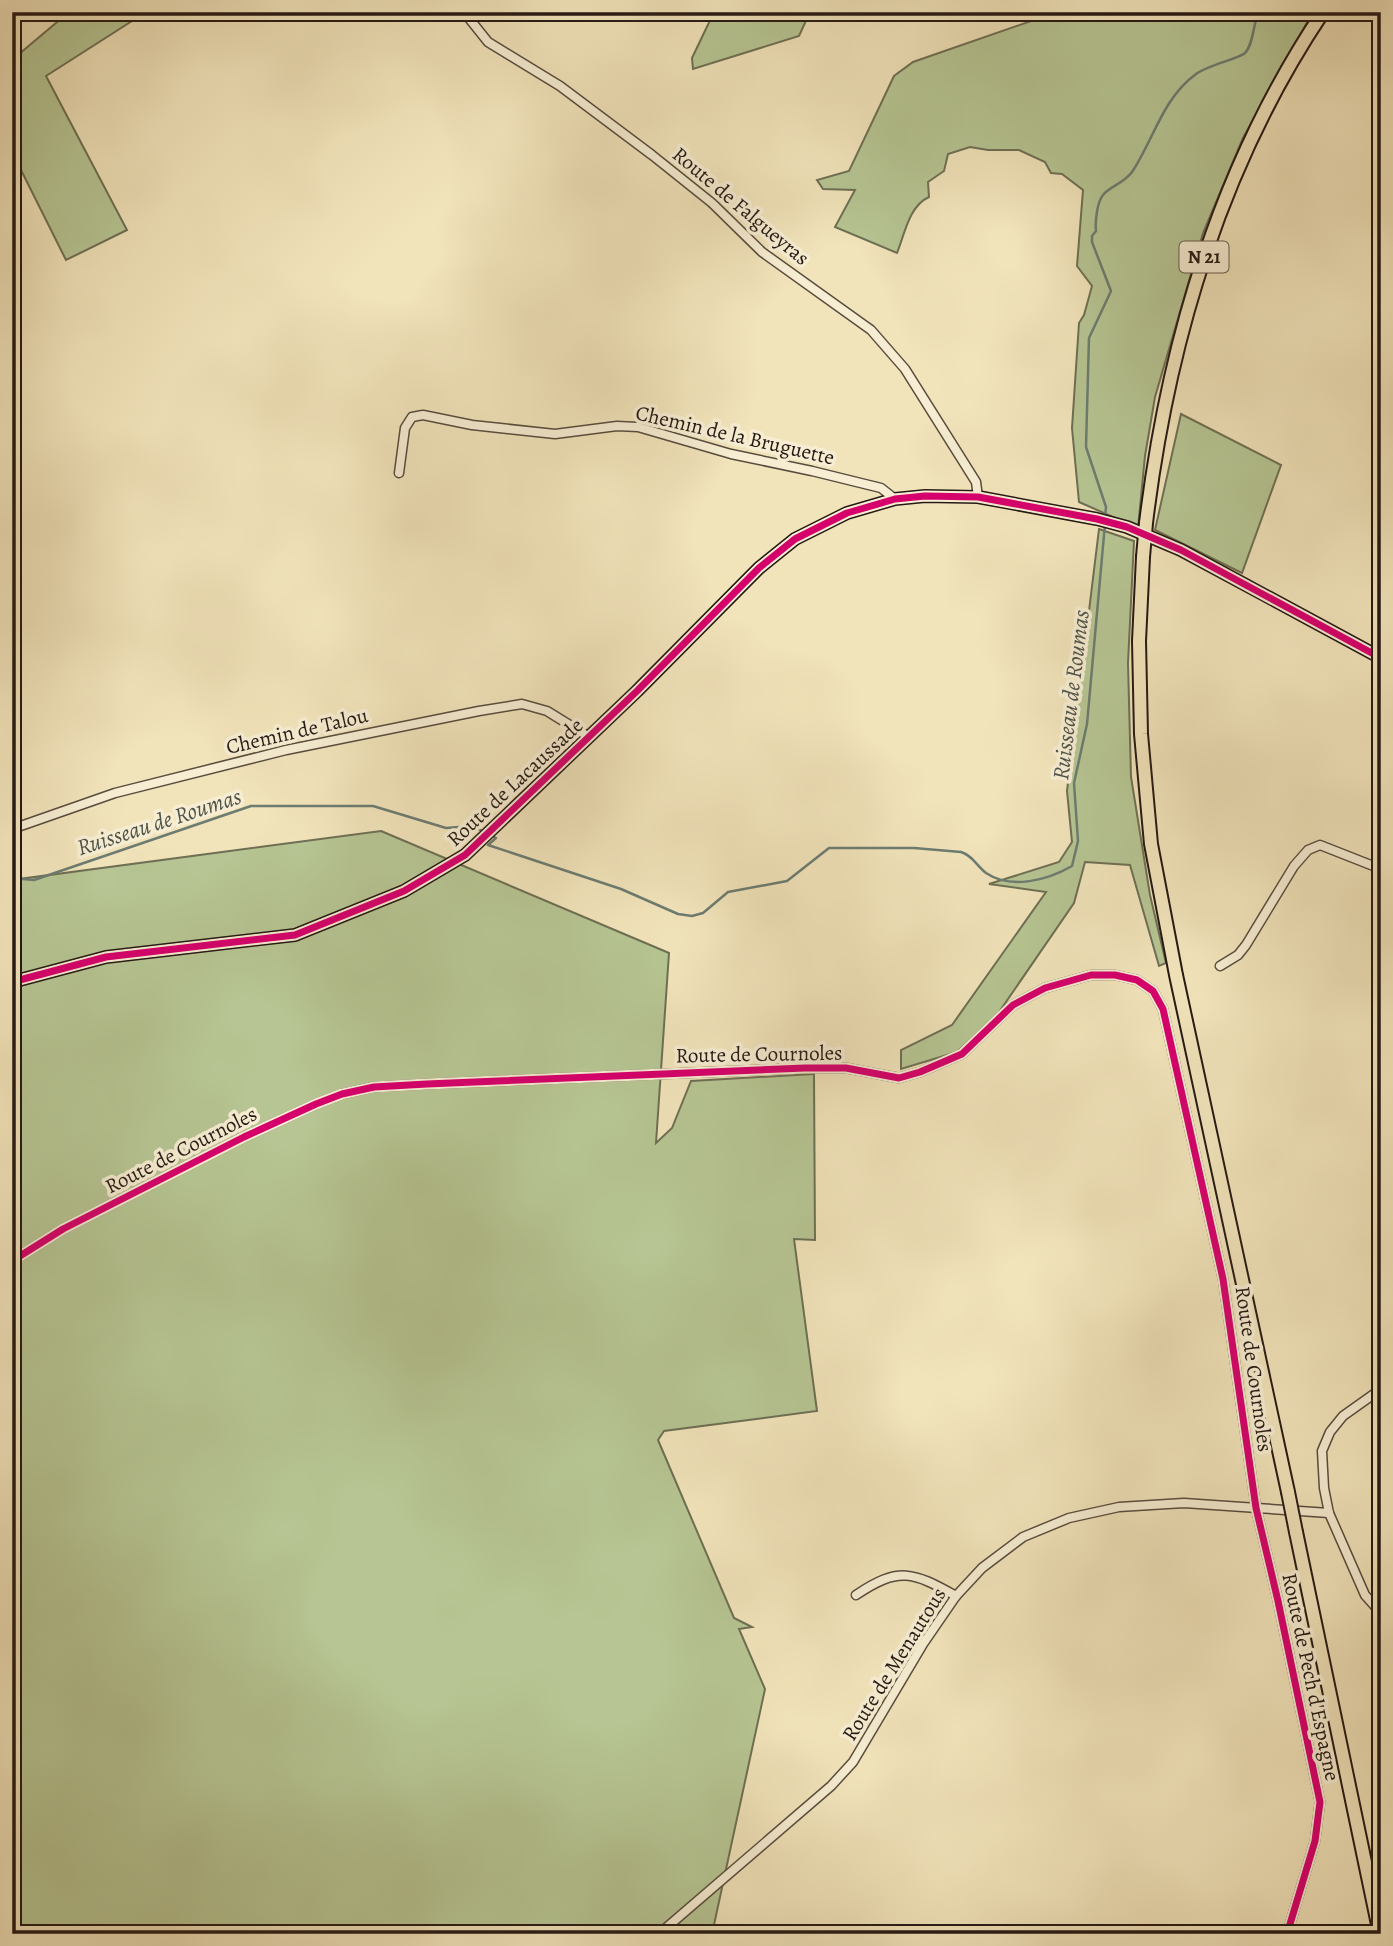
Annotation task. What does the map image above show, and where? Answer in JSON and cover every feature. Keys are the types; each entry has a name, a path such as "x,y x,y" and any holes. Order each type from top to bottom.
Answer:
{"main road":[{"name":"N 21","path":"1323,12 1272,99 1226,199 1196,279 1169,380 1154,454 1143,557 1139,641 1141,734 1151,844 1176,975 1381,1934"}],"street":[{"name":"Route de Falgueyras","path":"464,12 488,42 560,86 712,204 762,252 871,330 905,369 976,482 978,497"},
{"name":"Chemin de la Bruguette","path":"399,473 405,428 412,417 423,415 484,427 555,434 617,426 638,427 731,454 881,488 895,499"},
{"name":"Route de Lacaussade","path":"12,982 106,957 295,935 404,891 465,855 589,737 759,568 795,539 847,513 895,499 925,496 978,497 1127,527 1181,550 1381,658"},
{"name":"Chemin de Talou","path":"12,829 115,793 286,750 522,704 547,711 589,737"},
{"path":"1220,967 1238,955 1246,945 1294,866 1308,850 1320,845 1381,869"},
{"name":"Route de Cournoles","path":"12,1262 64,1230 220,1149 342,1094 374,1087 427,1083 806,1068 846,1068 899,1079 962,1054 1013,1005 1045,988 1091,975 1115,975 1137,980 1153,991 1163,1009 1223,1279 1256,1508"},
{"path":"1381,1390 1343,1416 1330,1432 1322,1451 1324,1488 1329,1513 1365,1595 1381,1613"},
{"name":"Route de Menautous","path":"659,1934 831,1786 853,1762 923,1644 956,1596 982,1568 1023,1537 1069,1518 1119,1507 1184,1503 1329,1513"},
{"name":"Route de Pech d'Espagne","path":"1256,1508 1320,1801 1315,1841 1287,1934"},
{"path":"856,1595 870,1586 903,1574 925,1578 956,1596"}],"green space":[{"path":"69,12 146,12 46,76 127,230 66,260 12,152 12,60"},
{"path":"714,12 810,12 799,36 693,69 692,58"},
{"path":"1057,12 1313,12 1243,138 1203,233 1155,397 1145,456 1138,528 1079,502 1072,428 1079,323 1092,286 1077,266 1083,190 1062,174 1051,173 1045,162 1019,150 970,147 948,154 944,171 928,182 929,197 912,213 897,253 835,227 855,190 823,189 817,180 849,171 894,76 913,62"},
{"path":"1181,414 1281,465 1242,573 1155,530"},
{"path":"1099,529 1134,541 1128,663 1131,777 1150,895 1166,963 1159,966 1130,865 1085,862 1074,903 997,1015 957,1052 901,1069 901,1050 952,1025 1046,892 989,884 1059,862 1072,842 1067,791"},
{"path":"381,831 669,953 656,1143 672,1128 691,1081 814,1074 815,1240 794,1239 817,1411 664,1431 658,1440 734,1618 752,1627 739,1629 765,1689 712,1934 12,1934 12,880"}],"waterway":[{"name":"Ruisseau de Roumas","path":"1105,517 1106,507 1086,447 1089,338 1111,291 1092,242 1099,202 1106,192 1132,172 1167,107 1184,84 1201,71 1245,53 1252,39 1258,12"},
{"name":"Ruisseau de Roumas","path":"490,835 496,838 488,845 621,889 678,914 692,916 703,913 728,892 787,881 829,848 914,848 961,852 986,873 996,878 1018,882 1041,879 1072,866 1078,841 1074,783 1087,724 1105,524"},
{"name":"Ruisseau de Roumas","path":"12,878 34,880 251,806 373,806 446,828 472,826 484,832"}],"cycle path":[{"path":"12,982 106,957 295,935 404,891 465,855 637,691 759,568 795,539 847,513 895,499 925,496 978,497 1127,527 1181,550 1381,658"},
{"path":"12,1261 63,1229 244,1137 342,1094 374,1087 427,1084 805,1068 846,1068 899,1078 962,1054 1013,1005 1045,988 1091,975 1115,975 1137,980 1153,991 1163,1009 1223,1279 1256,1508 1320,1802 1315,1841 1287,1934"}]}
